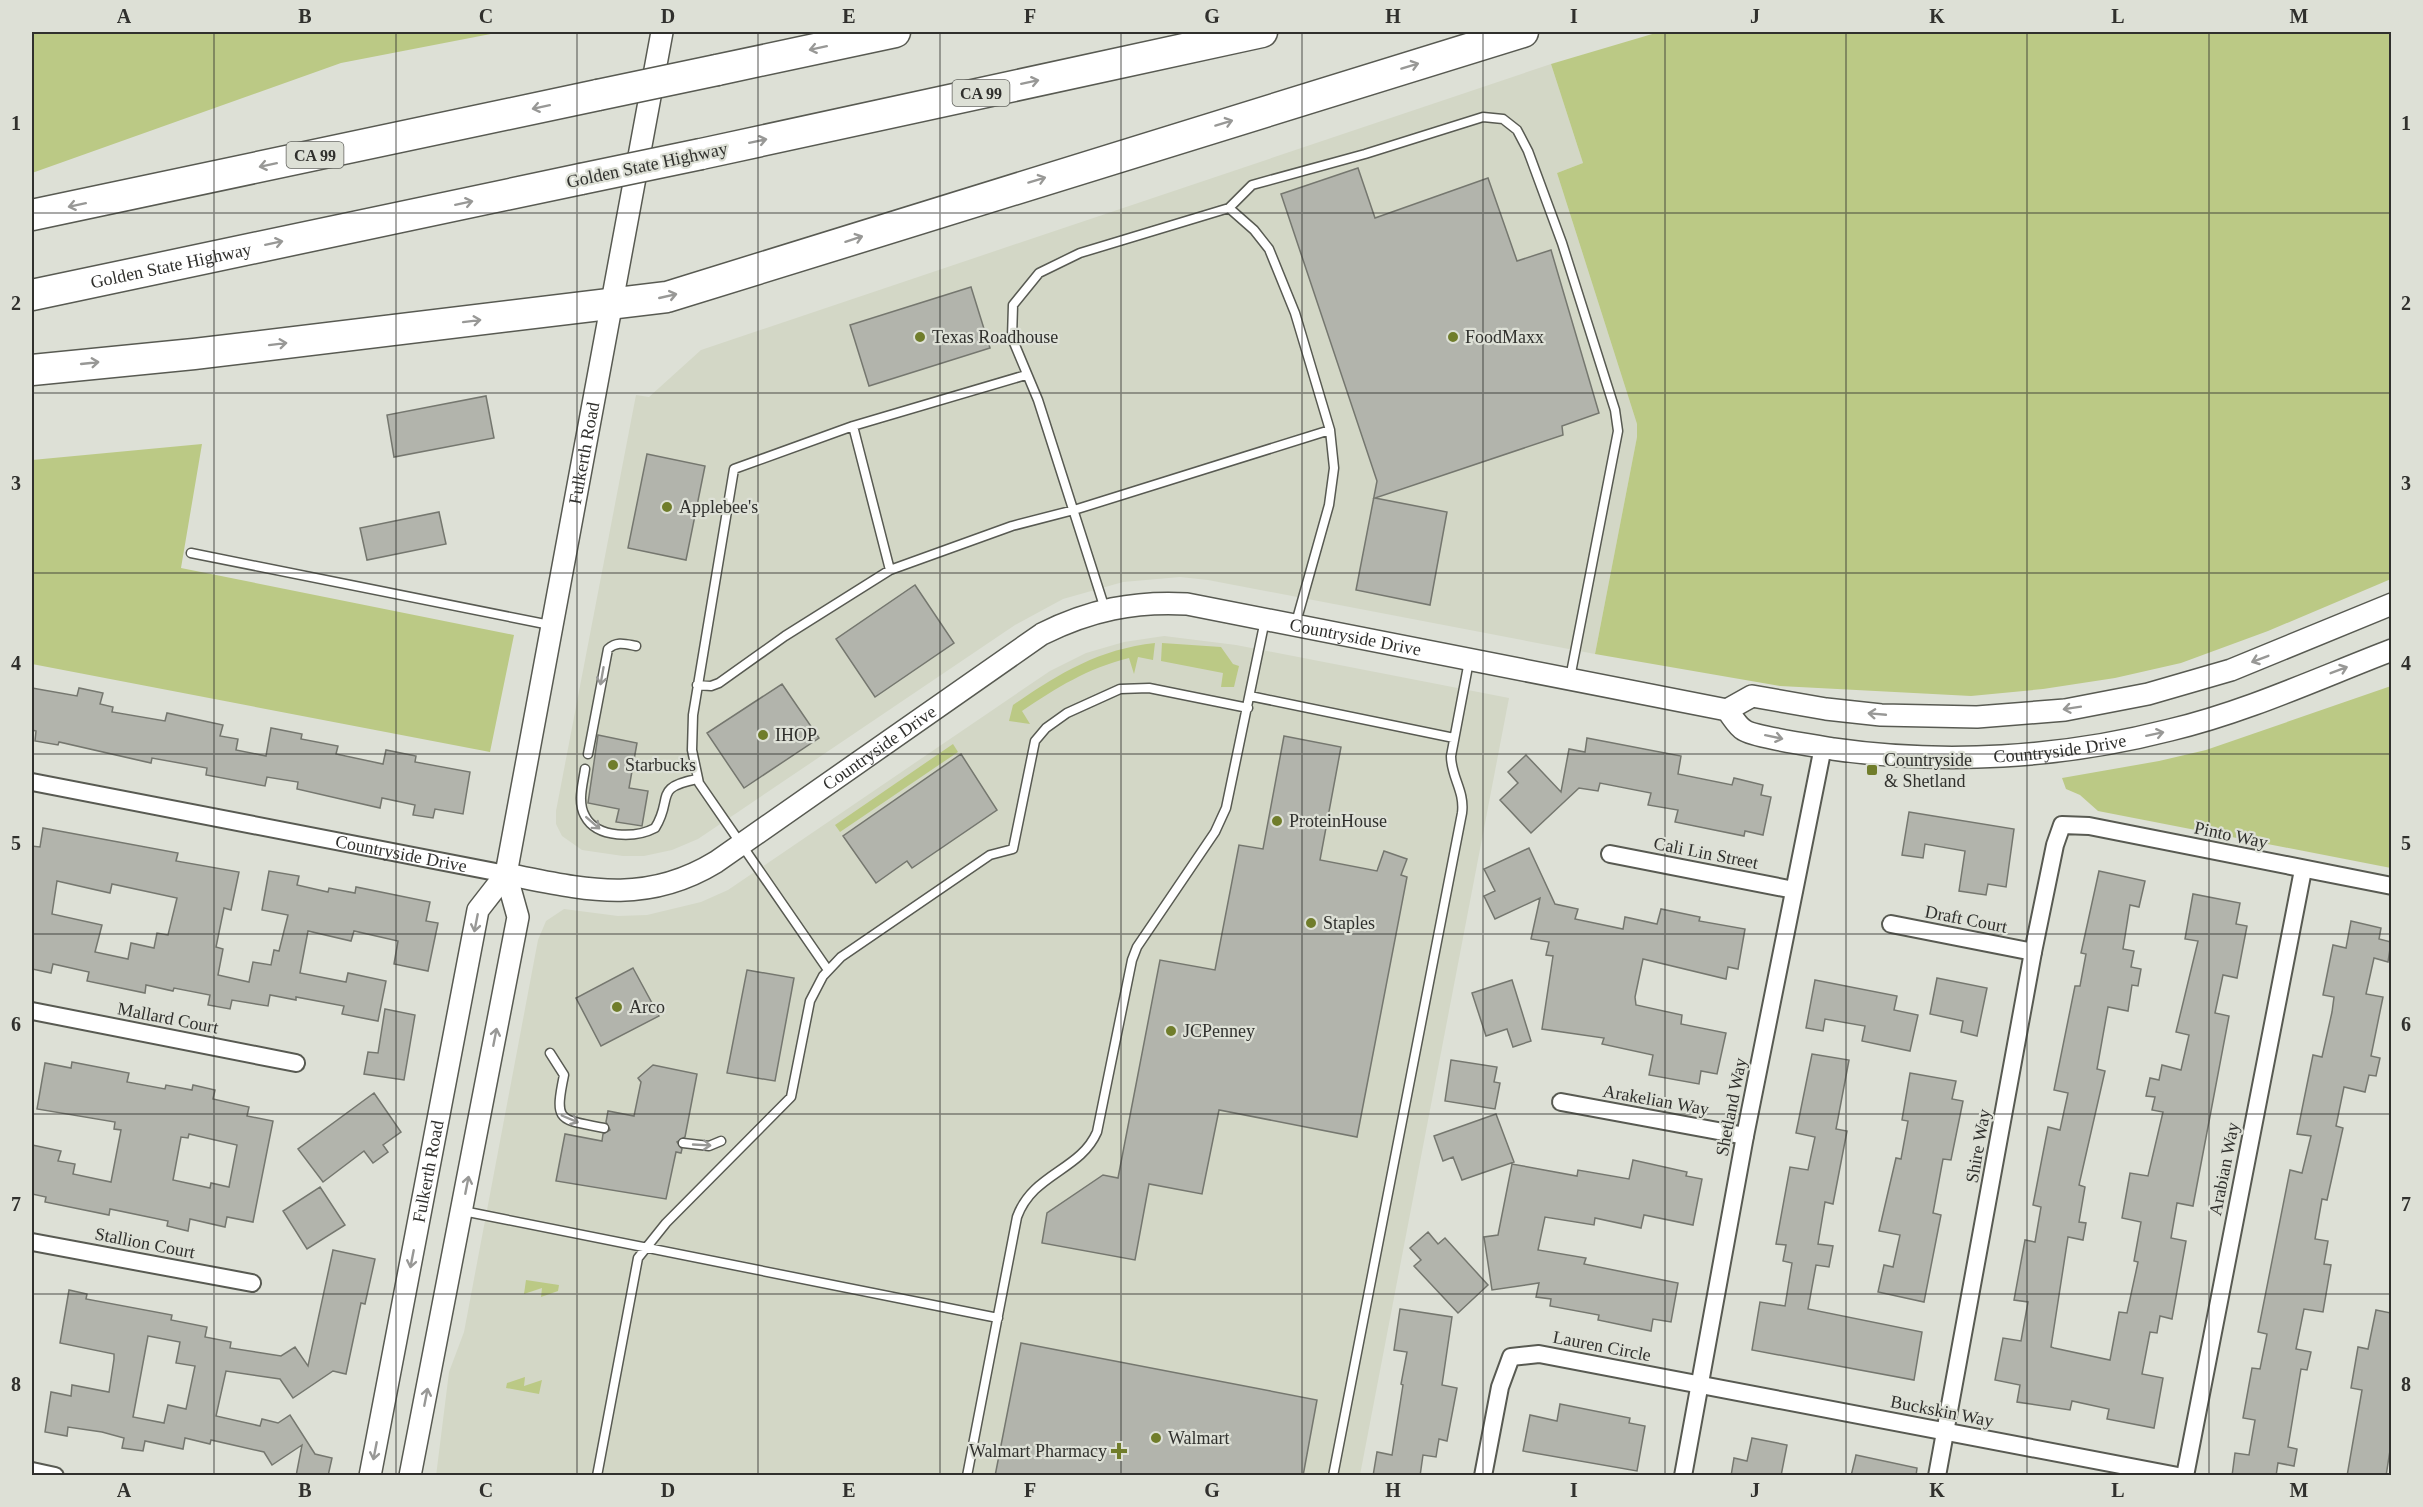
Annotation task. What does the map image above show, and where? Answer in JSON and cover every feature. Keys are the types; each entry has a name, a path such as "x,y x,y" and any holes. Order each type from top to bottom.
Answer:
{"highway":[{"name":"CA 99","path":"32,215 895,32"},
{"name":"Golden State Highway","path":"32,295 701,154 1262,32"},
{"path":"32,370 194,354 647,301 693,291 993,194 1523,32"}],"street":[{"name":"Fulkerth Road","path":"410,1476 518,917 506,874 662,32"},
{"name":"Countryside Drive","path":"32,782 584,889 637,891 665,885 698,872 743,844 1042,634 1071,620 1105,609 1132,604 1187,604 1726,710 1745,731 1823,747 1863,753 1956,757 2065,750 2125,740 2223,714 2391,650"},
{"name":"Countryside Drive","path":"1726,710 1752,696 1826,709 1881,715 1977,717 2065,710 2148,694 2210,676 2391,604"},
{"name":"Shetland Way","path":"1683,1476 1745,1136 1823,747"},
{"name":"Pinto Way","path":"2062,825 2089,826 2391,886"},
{"name":"Shire Way","path":"1937,1476 2033,952 2055,845 2062,825"},
{"name":"Cali Lin Street","path":"1610,854 1794,890"},
{"name":"Arabian Way","path":"2184,1476 2303,870"},
{"name":"Fulkerth Road","path":"370,1476 478,910 506,874"},
{"name":"Draft Court","path":"1891,924 2033,952"},
{"name":"Mallard Court","path":"32,1011 296,1063"},
{"name":"Arakelian Way","path":"1561,1102 1745,1136"},
{"name":"Stallion Court","path":"32,1242 252,1283"},
{"name":"Lauren Circle","path":"1483,1476 1500,1388 1511,1357 1539,1354 1699,1386"},
{"name":"Buckskin Way","path":"1699,1386 2178,1476"},
{"path":"32,1471 55,1476"}],"lane":[{"path":"1105,609 1038,400 1012,338 1013,305 1039,273 1080,254 1229,208 1252,185 1365,154 1483,117 1503,119 1517,130 1562,243 1615,410 1618,431 1570,680"},
{"path":"1229,208 1269,249 1295,313 1330,430 1334,468 1329,505 1295,627"},
{"path":"828,970 698,778 692,750 697,685 734,469 853,426 1026,375"},
{"path":"853,426 890,570"},
{"path":"697,685 711,686 719,683 785,636 890,570 1012,526 1074,510 1330,430"},
{"path":"191,553 551,625"},
{"path":"967,1476 1021,1206 1034,1188 1084,1153 1097,1132 1132,960 1144,934 1221,821 1232,785 1265,620"},
{"path":"588,754 608,649 613,644 622,643 636,646"},
{"path":"1333,1476 1462,813 1463,798 1451,764 1469,660"},
{"path":"597,1476 638,1258 644,1247 791,1097 810,1001 828,970 841,957 990,855 1012,849 1035,741 1046,728 1067,713 1104,694 1120,688 1135,687 1248,708"},
{"path":"1250,696 1454,738"},
{"path":"585,769 580,800 585,816 599,829 613,834 633,835 655,828 669,788 676,783 698,778"},
{"path":"550,1053 564,1075 557,1107 561,1115 572,1121 604,1128"},
{"path":"683,1143 709,1146 721,1142"},
{"path":"462,1211 998,1318"}],"shaded area":[{"path":"1551,64 1583,163 1557,173 1637,424 1637,437 1595,654 1208,580 1180,577 1123,582 1063,599 1015,625 698,839 672,850 644,856 623,856 582,850 562,836 556,824 556,811 636,395 649,397 701,350"},
{"path":"1164,636 1236,645 1509,698 1360,1475 436,1476 449,1372 464,1332 538,940 546,921 564,909 618,916 647,915 701,902 728,890 1050,671 1086,653 1124,642"}],"green space":[{"path":"32,32 501,32 341,63 32,173"},
{"path":"1659,32 2391,32 2391,579 2268,631 2181,663 2115,678 2043,689 1971,696 1780,686 1595,654 1637,437 1637,424 1557,173 1583,163 1551,64"},
{"path":"202,444 181,568 514,635 490,752 32,664 32,460"},
{"path":"1155,643 1153,660 1138,657 1134,674 1129,658 1100,667 1060,687 1022,711 1030,724 1009,721 1013,705 1063,673 1097,657"},
{"path":"1162,643 1221,647 1233,664 1239,666 1234,687 1221,687 1223,673 1161,661"},
{"path":"2391,686 2391,868 2098,811 2080,795 2066,789 2062,778 2159,761 2206,750"},
{"path":"953,744 958,752 840,832 835,825"},
{"path":"526,1280 559,1285 558,1291 541,1297 542,1288 524,1294"},
{"path":"525,1377 524,1386 542,1380 539,1394 506,1388 507,1383"}],"building":[{"name":"FoodMaxx","path":"1358,168 1375,218 1488,178 1517,261 1551,250 1599,413 1562,426 1563,435 1375,498 1447,512 1430,605 1356,590 1377,481 1281,194"},
{"name":"Texas Roadhouse","path":"971,287 990,348 869,386 850,325"},
{"path":"486,396 494,438 394,457 387,415"},
{"name":"Applebee's","path":"647,454 705,466 686,560 628,548"},
{"path":"439,512 446,544 367,560 360,528"},
{"path":"915,585 954,643 875,697 836,639"},
{"name":"IHOP","path":"782,684 819,738 744,788 707,733"},
{"path":"32,688 77,696 79,688 103,693 100,704 113,707 112,712 165,721 167,713 223,725 220,736 238,739 236,750 266,756 271,728 302,734 301,739 338,746 336,754 383,764 386,750 416,756 415,762 470,772 463,814 435,809 433,818 413,815 415,805 382,798 380,808 297,789 298,782 267,777 265,786 206,775 207,768 152,758 151,763 59,742 58,745 35,741 36,731 32,730"},
{"name":"Starbucks","path":"598,735 637,743 629,788 648,791 642,826 616,822 619,809 588,803"},
{"path":"1284,736 1341,747 1320,860 1377,871 1384,851 1407,859 1401,875 1407,877 1357,1137 1219,1110 1202,1194 1149,1184 1135,1260 1042,1243 1047,1213 1103,1175 1118,1178 1160,960 1215,970 1239,845 1263,849"},
{"path":"1587,738 1681,756 1678,774 1732,785 1734,778 1763,785 1761,795 1771,797 1763,835 1745,831 1744,836 1675,822 1678,810 1648,805 1651,793 1600,783 1598,791 1579,788 1531,833 1500,800 1518,783 1508,772 1526,755 1561,792 1569,749 1585,752"},
{"path":"961,754 997,810 912,868 907,861 876,883 843,836"},
{"path":"1909,812 2014,829 2006,887 1988,884 1986,895 1959,891 1965,851 1925,844 1923,858 1902,855"},
{"path":"43,828 178,853 176,861 239,872 231,910 224,908 216,947 223,949 218,975 249,982 253,962 271,965 274,950 279,951 288,915 262,910 269,871 299,876 297,885 328,892 329,888 355,893 356,887 430,902 426,921 438,923 428,971 394,964 398,941 354,931 351,941 308,931 300,973 346,982 348,973 386,981 378,1021 342,1014 344,1006 296,997 296,1000 270,995 268,1006 232,1000 230,1009 208,1005 210,995 146,985 145,993 87,981 89,972 53,964 51,973 32,969 32,846 40,847","holes":["57,881 110,893 112,884 177,898 168,935 157,933 154,948 131,943 128,959 95,952 102,925 52,914"]},
{"path":"1529,848 1555,904 1578,909 1575,919 1623,929 1625,917 1657,924 1661,909 1700,917 1699,921 1745,929 1738,969 1728,967 1726,979 1643,959 1635,997 1636,1005 1682,1015 1681,1024 1726,1033 1717,1074 1701,1071 1699,1084 1649,1075 1653,1055 1602,1044 1604,1038 1542,1029 1553,956 1546,955 1549,942 1531,939 1540,898 1495,919 1484,896 1495,891 1484,869"},
{"path":"2099,871 2145,881 2139,907 2130,905 2123,949 2134,951 2131,967 2141,969 2138,986 2132,985 2128,1011 2108,1007 2097,1069 2105,1071 2079,1185 2085,1187 2079,1222 2086,1223 2083,1240 2068,1237 2051,1347 2110,1360 2119,1312 2127,1313 2138,1262 2134,1261 2141,1222 2122,1218 2130,1173 2148,1176 2163,1112 2152,1110 2155,1097 2146,1096 2150,1078 2159,1080 2162,1065 2181,1070 2189,1035 2176,1032 2198,941 2185,939 2193,894 2240,903 2236,924 2247,926 2237,978 2223,975 2215,1013 2229,1016 2193,1206 2177,1203 2171,1238 2186,1241 2172,1319 2160,1316 2157,1333 2150,1332 2142,1374 2163,1378 2154,1428 2107,1419 2109,1409 2072,1401 2070,1410 2017,1402 2020,1385 1995,1380 2003,1338 2021,1341 2028,1302 2014,1300 2025,1240 2035,1242 2041,1207 2033,1205 2048,1127 2060,1130 2068,1093 2054,1090 2075,986 2080,986 2086,954 2081,953"},
{"path":"2351,921 2381,928 2379,939 2391,942 2388,962 2374,958 2366,994 2383,997 2371,1056 2380,1058 2376,1076 2369,1075 2365,1092 2344,1087 2336,1126 2343,1128 2327,1200 2322,1199 2315,1239 2328,1241 2324,1264 2331,1265 2323,1312 2304,1309 2296,1349 2311,1352 2307,1370 2301,1369 2288,1447 2297,1449 2294,1466 2278,1463 2276,1476 2232,1476 2235,1453 2249,1455 2255,1420 2243,1418 2252,1368 2260,1369 2267,1334 2258,1332 2290,1170 2302,1173 2311,1136 2297,1134 2313,1055 2322,1057 2332,1012 2334,997 2323,995 2333,945 2346,948"},
{"path":"633,968 659,1016 601,1046 576,998"},
{"path":"747,970 794,978 775,1081 727,1073"},
{"path":"1937,978 1987,988 1977,1036 1961,1032 1963,1021 1930,1014"},
{"path":"1512,980 1531,1041 1513,1047 1507,1029 1486,1036 1472,993"},
{"path":"1815,980 1897,996 1894,1010 1918,1015 1910,1051 1862,1041 1865,1026 1825,1019 1823,1031 1806,1028"},
{"path":"385,1009 415,1015 404,1080 364,1074 368,1052 378,1053"},
{"path":"1812,1054 1849,1060 1836,1129 1847,1131 1833,1204 1825,1202 1818,1244 1833,1246 1829,1267 1816,1265 1808,1309 1922,1332 1914,1380 1752,1350 1760,1302 1785,1306 1792,1263 1783,1261 1786,1245 1776,1244 1790,1167 1808,1170 1815,1137 1796,1133"},
{"path":"1451,1060 1497,1067 1494,1082 1500,1083 1495,1109 1445,1101"},
{"path":"72,1062 129,1073 127,1082 165,1089 166,1085 192,1090 193,1085 215,1090 213,1099 249,1107 247,1116 273,1121 253,1222 227,1217 225,1227 190,1219 188,1231 167,1226 168,1221 110,1209 109,1215 45,1202 46,1197 32,1194 32,1145 61,1151 58,1161 75,1164 73,1174 111,1182 121,1130 114,1129 115,1122 37,1109 45,1063 71,1068","holes":["189,1134 237,1145 229,1187 211,1183 210,1188 173,1180 181,1137 188,1138"]},
{"path":"653,1065 697,1074 685,1137 677,1142 682,1149 681,1153 676,1152 666,1199 556,1181 565,1134 602,1141 603,1134 610,1130 606,1122 608,1111 634,1116 641,1082 638,1078"},
{"path":"1910,1073 1956,1081 1952,1099 1963,1101 1951,1160 1943,1159 1933,1213 1941,1215 1924,1302 1878,1292 1884,1265 1893,1267 1900,1235 1879,1231 1896,1158 1901,1159 1908,1121 1902,1120"},
{"path":"374,1093 401,1132 383,1145 388,1152 373,1163 364,1151 323,1182 298,1149"},
{"path":"1496,1114 1514,1162 1462,1180 1453,1157 1443,1161 1434,1136"},
{"path":"1633,1160 1687,1172 1686,1176 1702,1179 1693,1225 1644,1215 1641,1228 1595,1218 1594,1225 1545,1217 1538,1250 1586,1258 1584,1264 1678,1283 1671,1322 1653,1319 1651,1331 1598,1320 1599,1315 1550,1306 1551,1299 1536,1297 1539,1283 1492,1290 1484,1237 1498,1235 1512,1164 1577,1176 1578,1170 1629,1179"},
{"path":"320,1187 345,1225 307,1249 283,1211"},
{"path":"1428,1232 1438,1244 1445,1238 1488,1285 1458,1313 1414,1266 1421,1260 1410,1248"},
{"path":"333,1250 375,1259 365,1304 361,1303 346,1374 333,1371 293,1398 280,1379 226,1371 216,1416 260,1426 262,1419 278,1423 290,1415 315,1454 332,1458 328,1476 296,1476 302,1445 272,1465 264,1452 211,1440 210,1444 185,1438 183,1449 145,1441 143,1451 122,1448 124,1438 102,1432 68,1427 67,1436 45,1432 51,1392 71,1396 72,1385 109,1392 114,1354 60,1343 69,1290 87,1294 86,1299 172,1315 171,1320 207,1327 205,1337 231,1342 230,1348 281,1356 295,1347 308,1366","holes":["148,1336 180,1342 176,1363 195,1366 186,1409 168,1405 164,1423 133,1417"]},
{"path":"1400,1309 1452,1317 1442,1385 1457,1388 1447,1441 1439,1439 1436,1457 1423,1455 1420,1476 1373,1476 1377,1452 1392,1455 1407,1352 1394,1350"},
{"path":"2376,1310 2391,1313 2391,1444 2386,1476 2347,1476 2362,1390 2351,1388 2358,1347 2368,1349"},
{"name":"Walmart","path":"1021,1343 1317,1400 1303,1476 995,1476"},
{"path":"1560,1404 1630,1418 1629,1423 1645,1426 1637,1471 1523,1451 1530,1415 1557,1421"},
{"path":"1752,1438 1787,1445 1781,1476 1731,1476 1734,1458 1747,1461"},
{"path":"1856,1455 1917,1468 1916,1476 1851,1476"}],"place":[{"name":"Texas Roadhouse","path":"920,337"},
{"name":"FoodMaxx","path":"1453,337"},
{"name":"Applebee's","path":"667,507"},
{"name":"IHOP","path":"763,735"},
{"name":"Starbucks","path":"613,765"},
{"name":"Countryside & Shetland","path":"1872,770"},
{"name":"ProteinHouse","path":"1277,821"},
{"name":"Staples","path":"1311,923"},
{"name":"Arco","path":"617,1007"},
{"name":"JCPenney","path":"1171,1031"},
{"name":"Walmart","path":"1156,1438"},
{"name":"Walmart Pharmacy","path":"1119,1451"}]}
